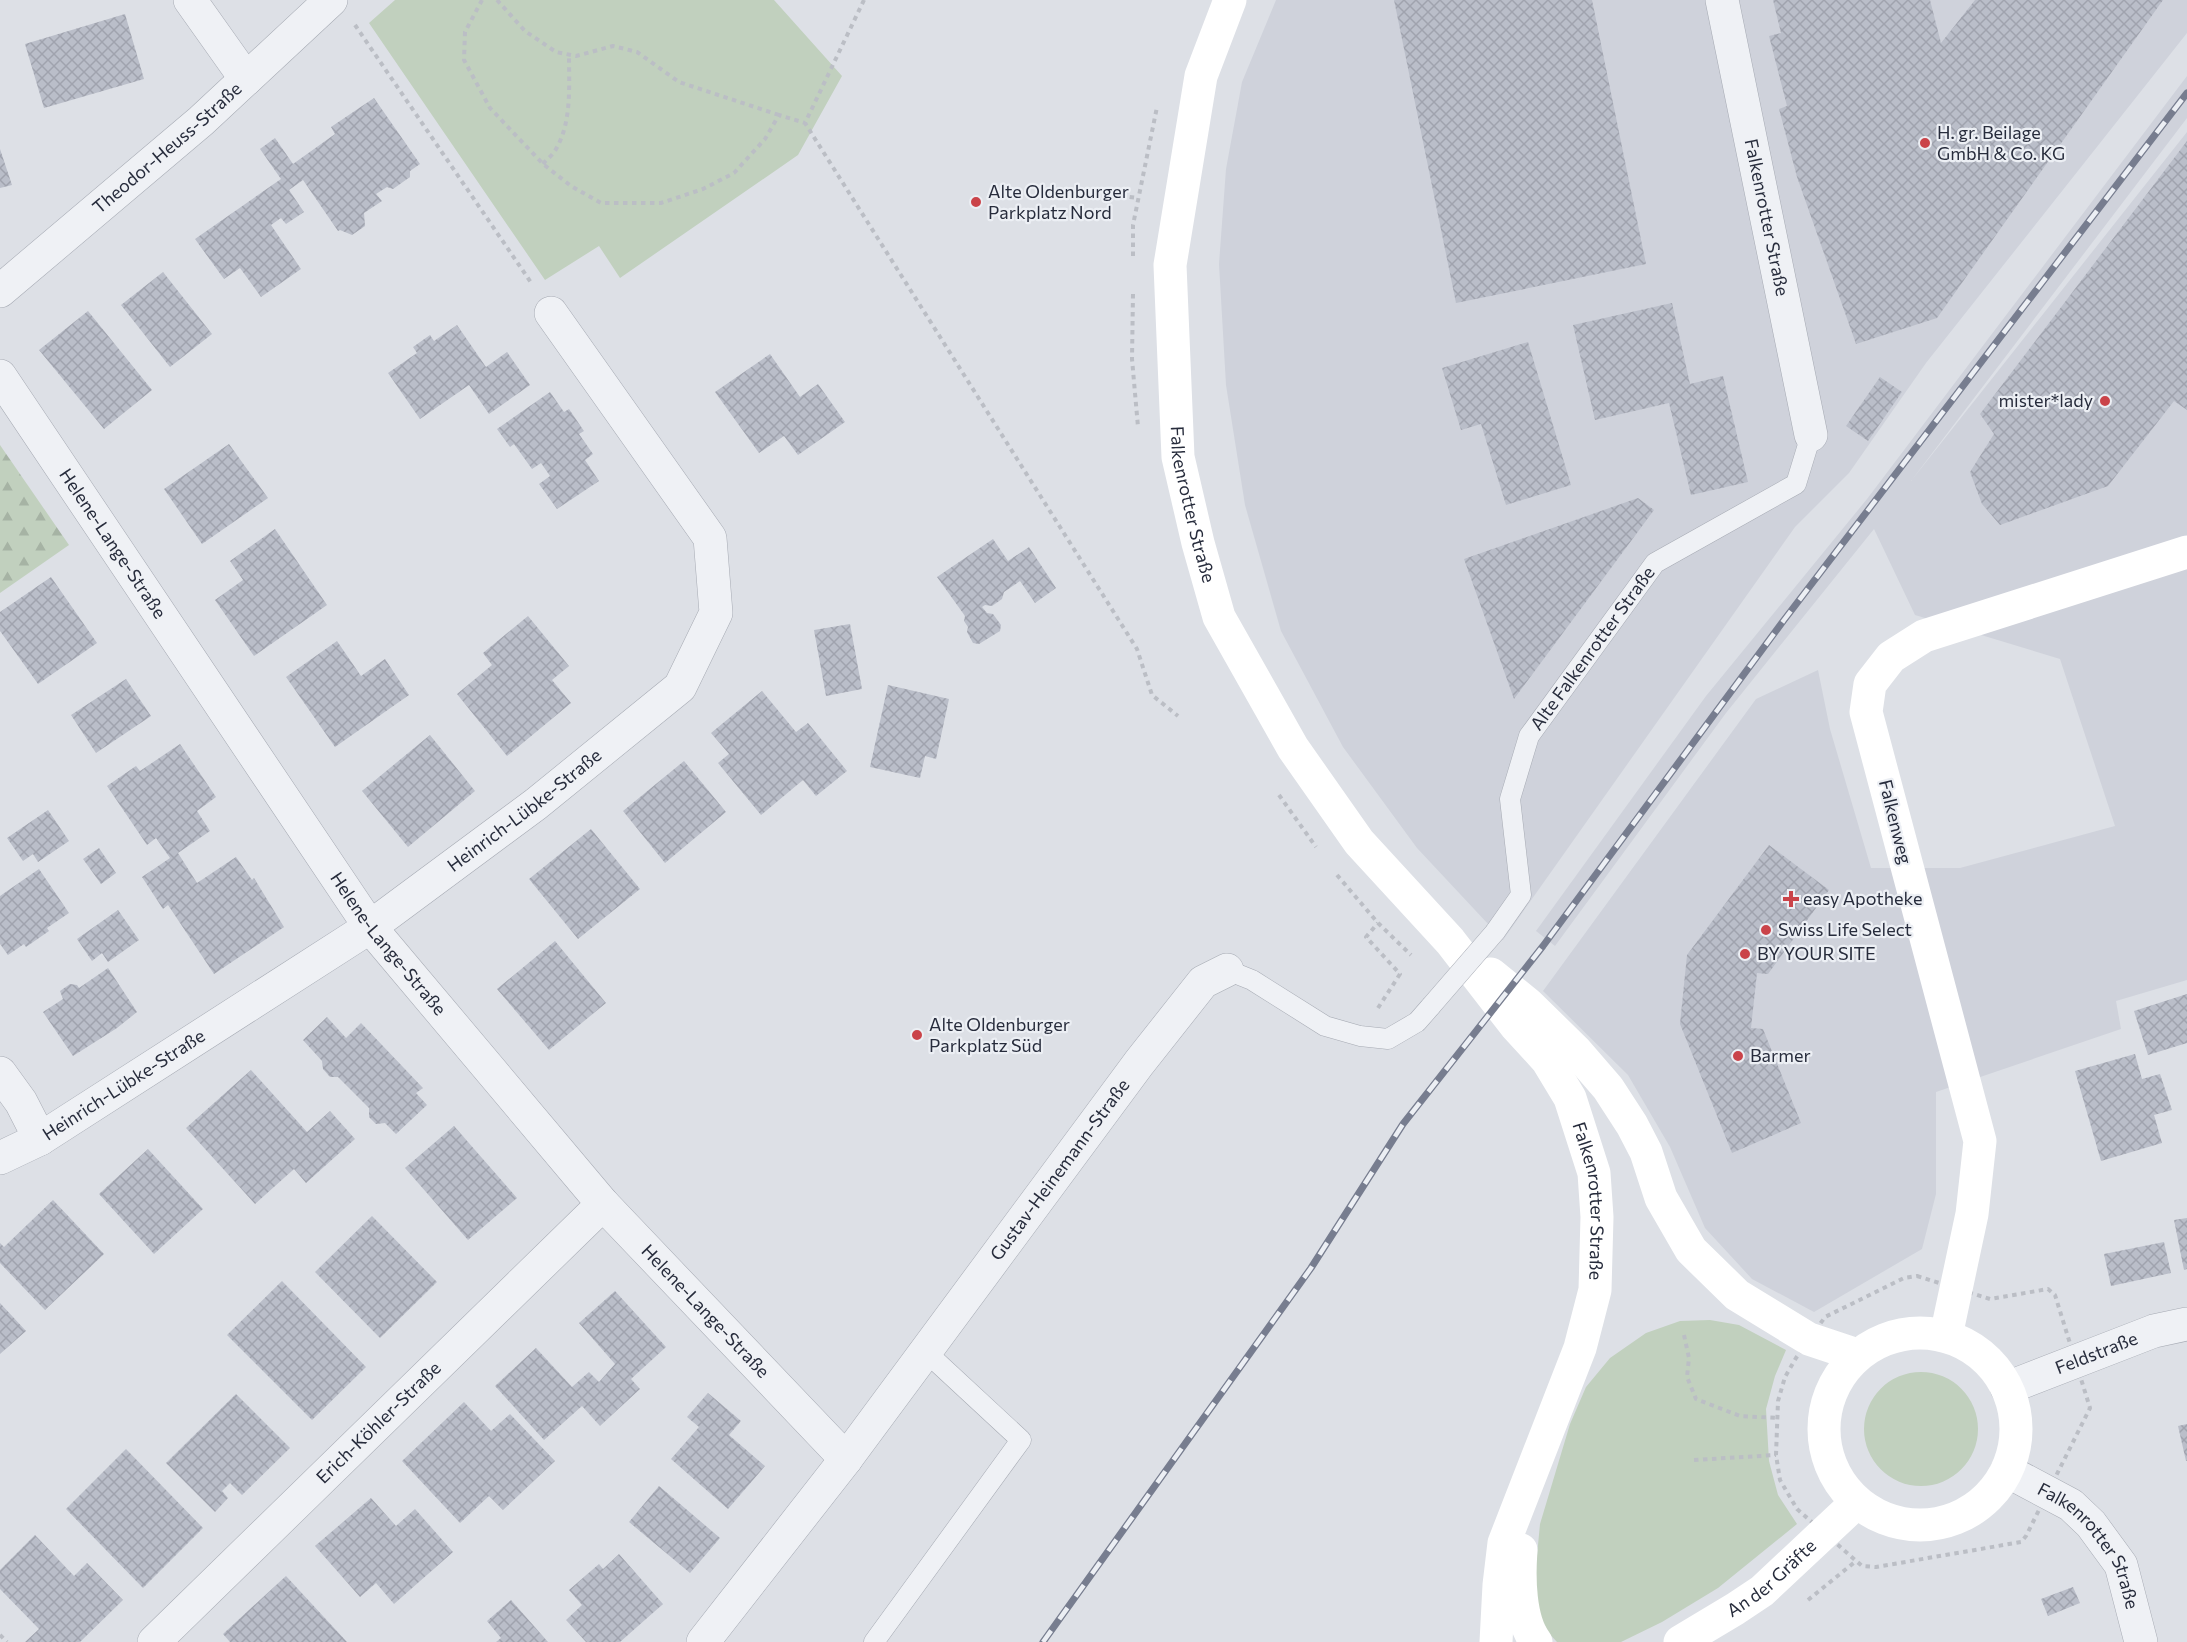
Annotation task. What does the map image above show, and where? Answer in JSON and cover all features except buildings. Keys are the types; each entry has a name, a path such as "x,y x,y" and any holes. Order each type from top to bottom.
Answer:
{"main road":[{"name":"Falkenrotter Straße","path":"1230,0 1201,76 1170,265 1178,457 1198,543 1220,617 1293,748 1359,842 1450,941 1515,1025 1546,1060 1570,1098 1594,1173 1597,1217 1595,1290 1580,1348 1504,1543 1496,1642"},
{"name":"Falkenweg","path":"1946,1336 1972,1214 1980,1141 1866,712 1870,684 1891,657 1924,636 2187,552"},
{"name":"Falkenrotter Straße","path":"1450,941 1528,1004 1576,1051 1608,1088 1646,1152 1661,1198 1691,1250 1737,1295 1809,1339 1857,1355"},
{"path":"1914,1332 1946,1336 1971,1347 1992,1365 2007,1388 2015,1415 2015,1443 2007,1471 1990,1495 1967,1513 1939,1523 1910,1525 1881,1518 1857,1502 1836,1476 1825,1445 1824,1412 1835,1381 1857,1355 1883,1339 1914,1332"},
{"name":"Falkenrotter Straße","path":"1524,1491 1519,1578 1524,1609 1536,1642"},
{"name":"An der Gräfte","path":"1680,1642 1735,1610 1762,1591 1857,1502"}],"street":[{"path":"190,0 246,80"},
{"name":"Falkenrotter Straße","path":"1722,0 1811,435"},
{"name":"Theodor-Heuss-Straße","path":"0,291 201,121 246,80 341,9"},
{"name":"Heinrich-Lübke-Straße","path":"0,1158 40,1139 370,927 536,804 680,687 716,613 710,538 551,313"},
{"name":"Helene-Lange-Straße","path":"0,376 370,927 603,1204 846,1459"},
{"name":"Gustav-Heinemann-Straße","path":"703,1642 846,1459 1138,1063 1203,982 1227,970"},
{"path":"0,1073 21,1102 40,1139"},
{"name":"Erich-Köhler-Straße","path":"154,1642 603,1204"},
{"name":"Feldstraße","path":"2007,1388 2154,1331 2187,1324"},
{"name":"Falkenrotter Straße","path":"2007,1471 2071,1505 2091,1524 2121,1565 2141,1642"}],"lane":[{"name":"Alte Falkenrotter Straße","path":"1495,932 1521,895 1510,799 1529,736 1655,563 1796,484 1811,435"},
{"name":"Gustav-Heinemann-Straße","path":"1227,970 1252,980 1325,1026 1360,1036 1388,1039 1417,1022 1495,932"},
{"path":"874,1642 1021,1440 925,1351"}],"path":[{"path":"482,0 465,32 464,60 490,108 543,164 571,186 601,203 661,203 703,189 734,173 765,139 779,115"},
{"path":"497,0 525,31 556,52 576,56 613,46 637,52 679,82 805,123 1137,649 1152,695 1178,716"},
{"path":"805,123 864,0"},
{"path":"341,9 551,313"},
{"path":"543,164 556,150 569,104 569,55"},
{"path":"1084,191 1138,198"},
{"path":"1274,788 1321,855"},
{"path":"1336,873 1378,923 1418,963"},
{"path":"1360,1036 1400,974 1366,937 1378,923"},
{"path":"1917,1276 1955,1290 1990,1299 2048,1289 2055,1295 2090,1408 2026,1536 2020,1542 1875,1567 1862,1566 1797,1509 1780,1480 1776,1455 1778,1401 1785,1377 1825,1317 1904,1278 1917,1276"},
{"path":"1684,1335 1689,1358 1687,1377 1696,1399 1740,1416 1778,1418"},
{"path":"1694,1461 1776,1455"},
{"path":"0,1635 8,1642"}],"shaded area":[{"path":"1276,0 2187,0 2187,33 1926,363 1849,473 1795,527 1503,940 1417,848 1343,747 1281,631 1245,505 1226,385 1219,264 1226,169 1242,82"},
{"path":"2187,76 2187,118 1911,481 2187,132 2187,980 2116,1001 2121,1029 1936,1092 1936,1194 1922,1249 1814,1312 1752,1279 1705,1228 1670,1147 1628,1075 1543,991 1756,699 1818,670 1830,729 1871,868 1960,868 2115,826 2060,659 1915,615 1874,529 1726,713 1555,946 1536,931 1706,696 1867,499"}],"green space":[{"path":"395,0 774,0 842,76 798,155 620,278 599,246 545,280 369,23"},
{"path":"0,445 69,545 0,593"},
{"path":"1710,1320 1739,1325 1786,1350 1775,1376 1766,1409 1769,1461 1778,1495 1797,1524 1718,1588 1662,1622 1621,1642 1557,1642 1543,1627 1534,1587 1540,1524 1570,1424 1586,1387 1610,1358 1646,1333 1680,1321"},
{"path":"1921,1372 1943,1376 1962,1388 1974,1407 1978,1429 1974,1451 1962,1470 1943,1482 1921,1486 1899,1482 1880,1470 1868,1451 1864,1429 1868,1407 1880,1388 1899,1376"}],"railway":[{"path":"1043,1642 1311,1268 1403,1124 1543,946 1784,620 2187,93"}],"place":[{"name":"H. gr. Beilage GmbH & Co. KG","path":"1925,143"},
{"name":"Alte Oldenburger Parkplatz Nord","path":"976,202"},
{"name":"mister*lady","path":"2105,401"},
{"name":"easy Apotheke","path":"1791,899"},
{"name":"Swiss Life Select","path":"1766,930"},
{"name":"BY YOUR SITE","path":"1745,954"},
{"name":"Alte Oldenburger Parkplatz Süd","path":"917,1035"},
{"name":"Barmer","path":"1738,1056"}]}
